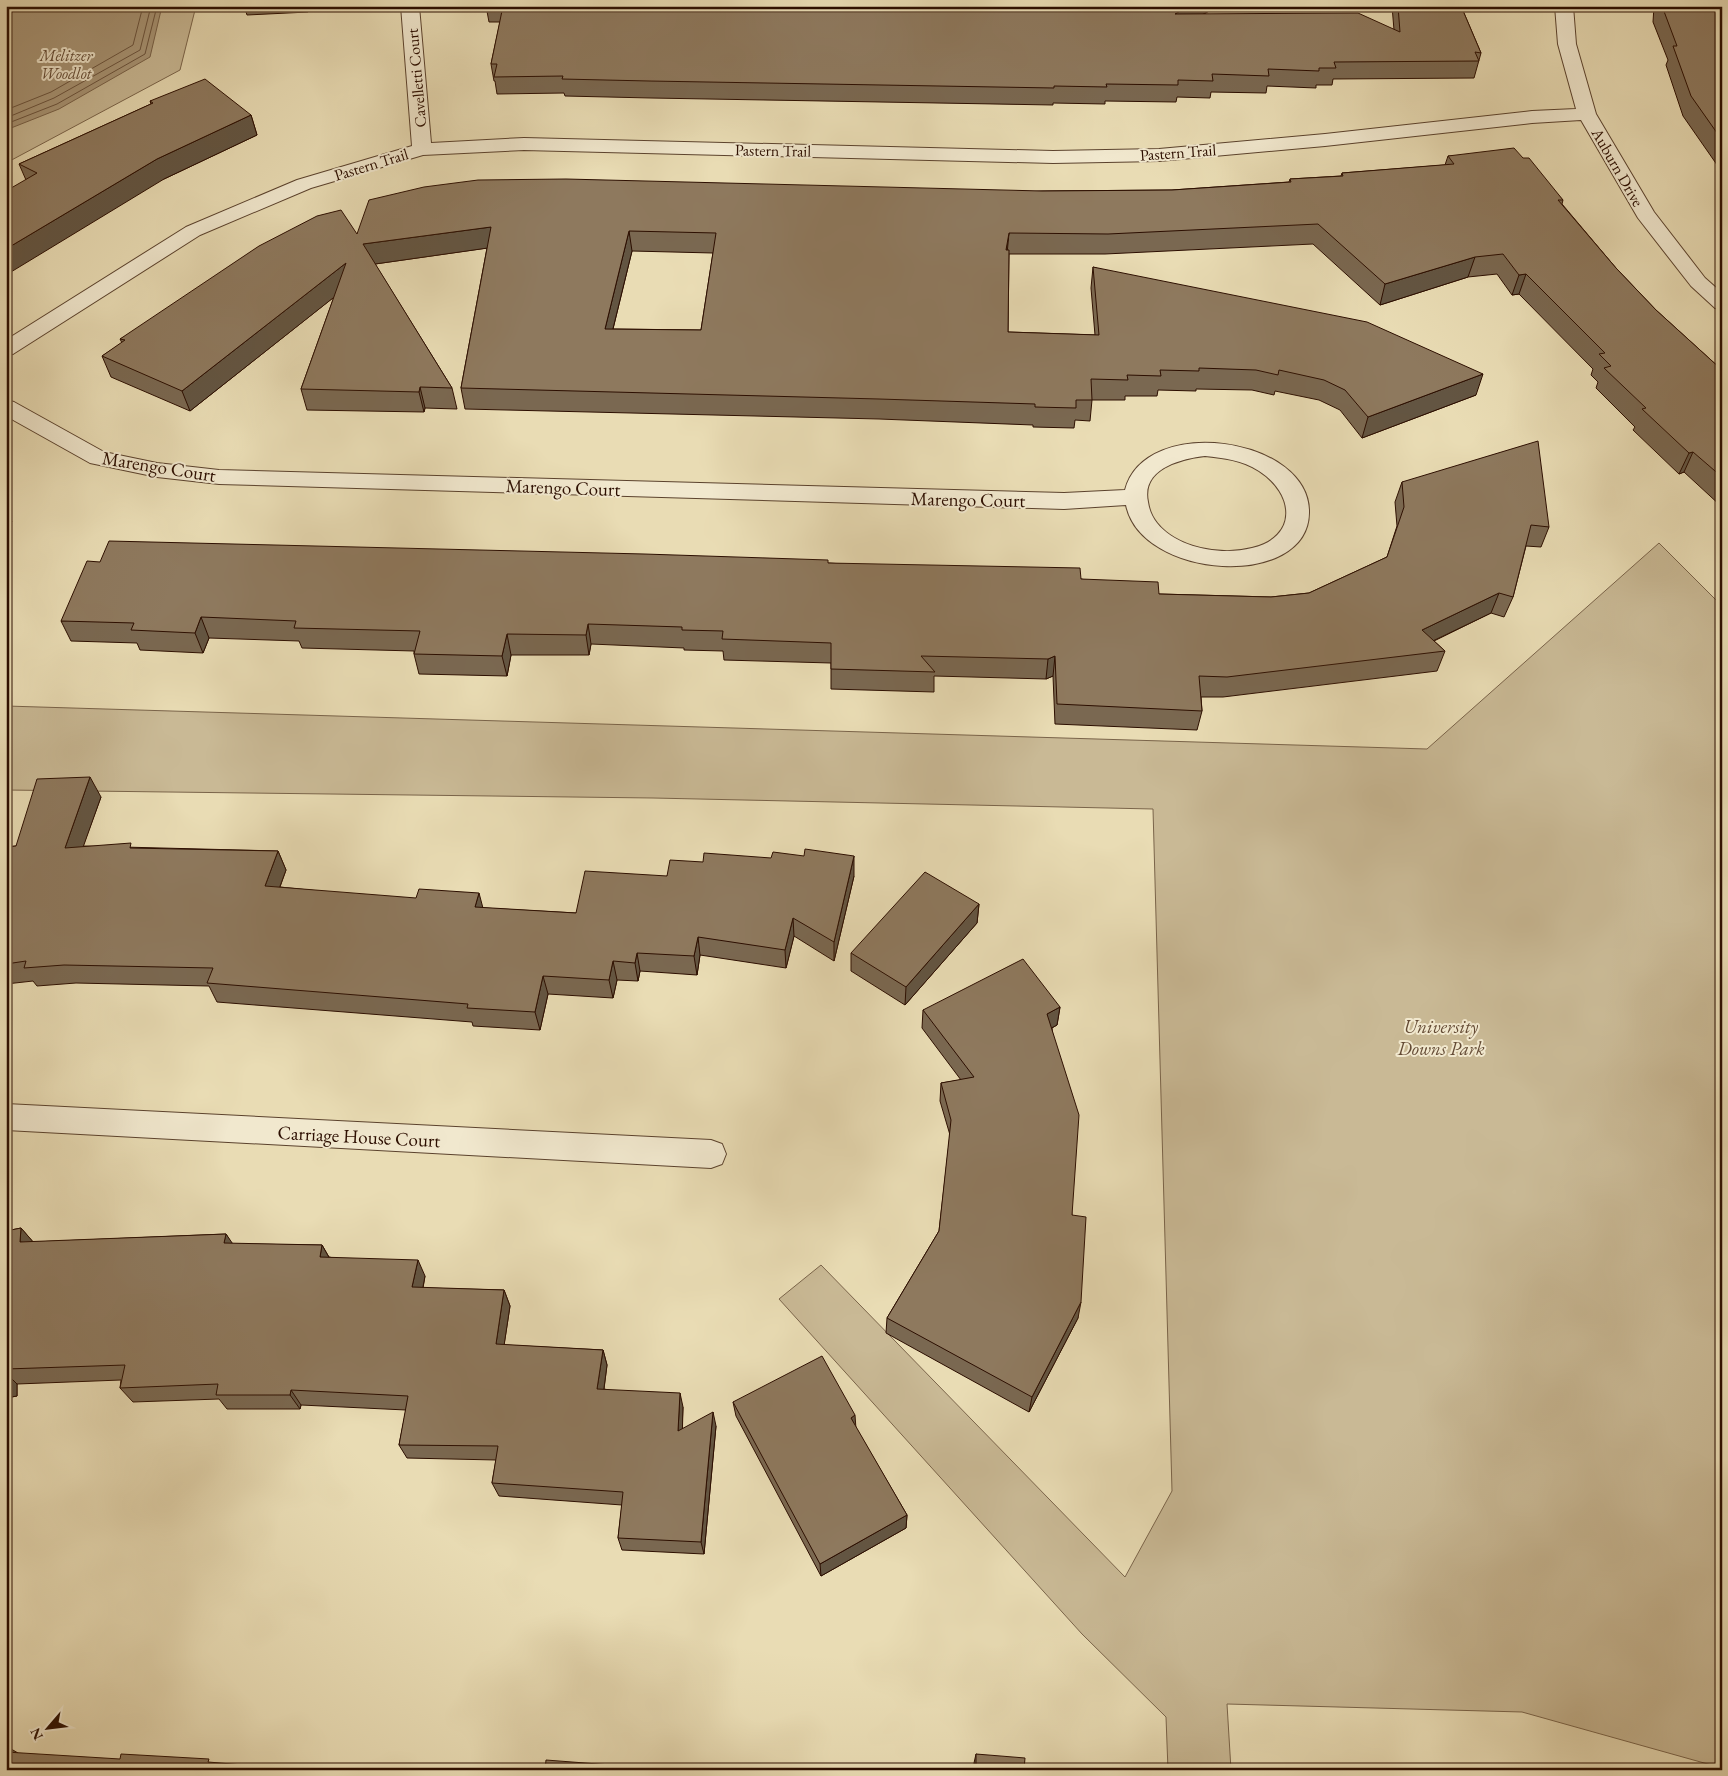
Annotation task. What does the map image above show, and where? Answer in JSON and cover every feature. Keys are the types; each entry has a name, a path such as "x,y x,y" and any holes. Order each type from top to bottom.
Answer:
{"street":[{"name":"Cavelletti Court","path":"410,6 422,149"},
{"name":"Auburn Drive","path":"1564,6 1567,44 1588,114 1644,214 1698,282 1722,304"},
{"name":"Pastern Trail","path":"6,349 193,231 304,184 422,149 524,144 1053,157 1160,155 1325,140 1532,117 1588,114"},
{"name":"Marengo Court","path":"6,407 98,458 157,470 219,477 1055,501 1134,496"},
{"path":"1206,449 1237,453 1262,463 1288,482 1298,501 1298,522 1288,538 1269,551 1254,556 1226,560 1196,556 1161,540 1143,524 1134,496 1137,483 1149,467 1179,453 1206,449"},
{"name":"Carriage House Court","path":"6,1117 711,1154"}],"green space":[{"name":"Melitzer Woodlot","path":"6,6 196,6 180,70 6,163"},
{"name":"University Downs Park","path":"1659,543 1722,606 1722,1768 1522,1712 1227,1704 1231,1770 1168,1770 1166,1717 1082,1634 779,1299 821,1265 1125,1577 1172,1491 1153,809 653,798 6,790 6,706 1427,749"}],"water":[{"name":"Melitzer Woodlot","path":"6,6 162,6 150,57 59,109 6,130"}],"building":[{"path":"503,6 1189,6 1175,14 1358,13 1400,32 1398,6 1461,6 1481,53 1475,52 1479,61 1334,62 1336,68 1319,68 1319,71 1268,69 1269,76 1212,74 1213,81 1178,80 1178,85 1106,84 1107,87 1054,86 1054,88 649,81 562,79 563,76 494,77 497,64 491,64"},
{"path":"1662,6 1722,6 1722,140 1691,96 1673,46 1677,46"},
{"path":"205,79 251,115 157,159 6,249 6,191 37,173 19,164 153,103 150,101"},
{"path":"1514,148 1523,158 1529,158 1563,200 1558,200 1616,268 1656,310 1722,370 1722,477 1693,452 1689,453 1642,409 1646,408 1604,368 1611,366 1599,354 1605,353 1526,274 1519,275 1503,254 1475,257 1385,284 1318,224 1108,234 1009,233 1006,250 1009,250 1008,332 1099,335 1093,267 1367,322 1483,374 1368,417 1345,390 1324,380 1279,370 1278,375 1256,370 1199,368 1199,371 1160,370 1161,376 1127,375 1128,380 1091,379 1092,400 1076,400 1076,408 1035,407 1035,404 461,388 491,227 363,244 452,388 420,387 419,392 301,389 346,263 182,391 102,356 125,340 120,339 259,246 317,216 341,210 357,234 369,200 424,187 478,180 566,179 1042,191 1172,190 1291,182 1290,179 1343,176 1342,173 1454,164 1448,156","holes":["629,231 716,233 701,330 605,329"]},
{"path":"1538,441 1549,527 1531,525 1513,597 1499,593 1422,630 1445,651 1227,677 1199,676 1202,711 1057,704 1055,656 1048,659 921,656 935,672 831,669 831,643 722,639 723,631 682,630 682,627 588,624 586,635 507,634 502,656 414,654 420,631 294,628 296,621 201,617 195,633 131,630 134,623 61,621 87,561 100,562 109,541 644,554 828,560 828,563 1080,568 1081,579 1158,582 1159,594 1271,597 1309,593 1387,557 1404,507 1402,482"},
{"path":"90,777 65,848 131,843 130,848 278,851 265,886 416,898 419,889 479,893 475,907 576,913 585,871 667,876 670,860 703,862 704,853 771,858 773,852 804,856 805,849 854,856 834,942 793,918 785,950 698,937 694,956 637,953 635,963 613,961 609,980 543,976 535,1012 467,1008 468,1004 207,983 213,968 64,965 24,968 26,961 6,964 6,847 16,846 37,779"},
{"path":"925,872 979,904 906,987 851,953"},
{"path":"1023,959 1060,1007 1047,1014 1079,1115 1072,1215 1086,1217 1081,1302 1032,1397 887,1318 939,1231 951,1120 941,1083 974,1077 923,1010"},
{"path":"21,1228 20,1242 226,1234 224,1243 322,1245 320,1257 418,1260 412,1287 504,1290 496,1344 603,1350 597,1389 680,1393 678,1431 713,1412 701,1542 618,1538 623,1492 492,1483 498,1446 399,1445 408,1396 291,1390 290,1395 216,1395 218,1384 120,1388 125,1365 6,1369 6,1231"},
{"path":"822,1356 855,1415 851,1418 907,1515 820,1564 733,1402"},
{"path":"6,1752 120,1759 121,1754 209,1759 208,1762 303,1770 6,1770"},
{"path":"976,1754 1025,1758 1024,1770 976,1770"},
{"path":"546,1760 637,1767 637,1770 545,1770"}]}
